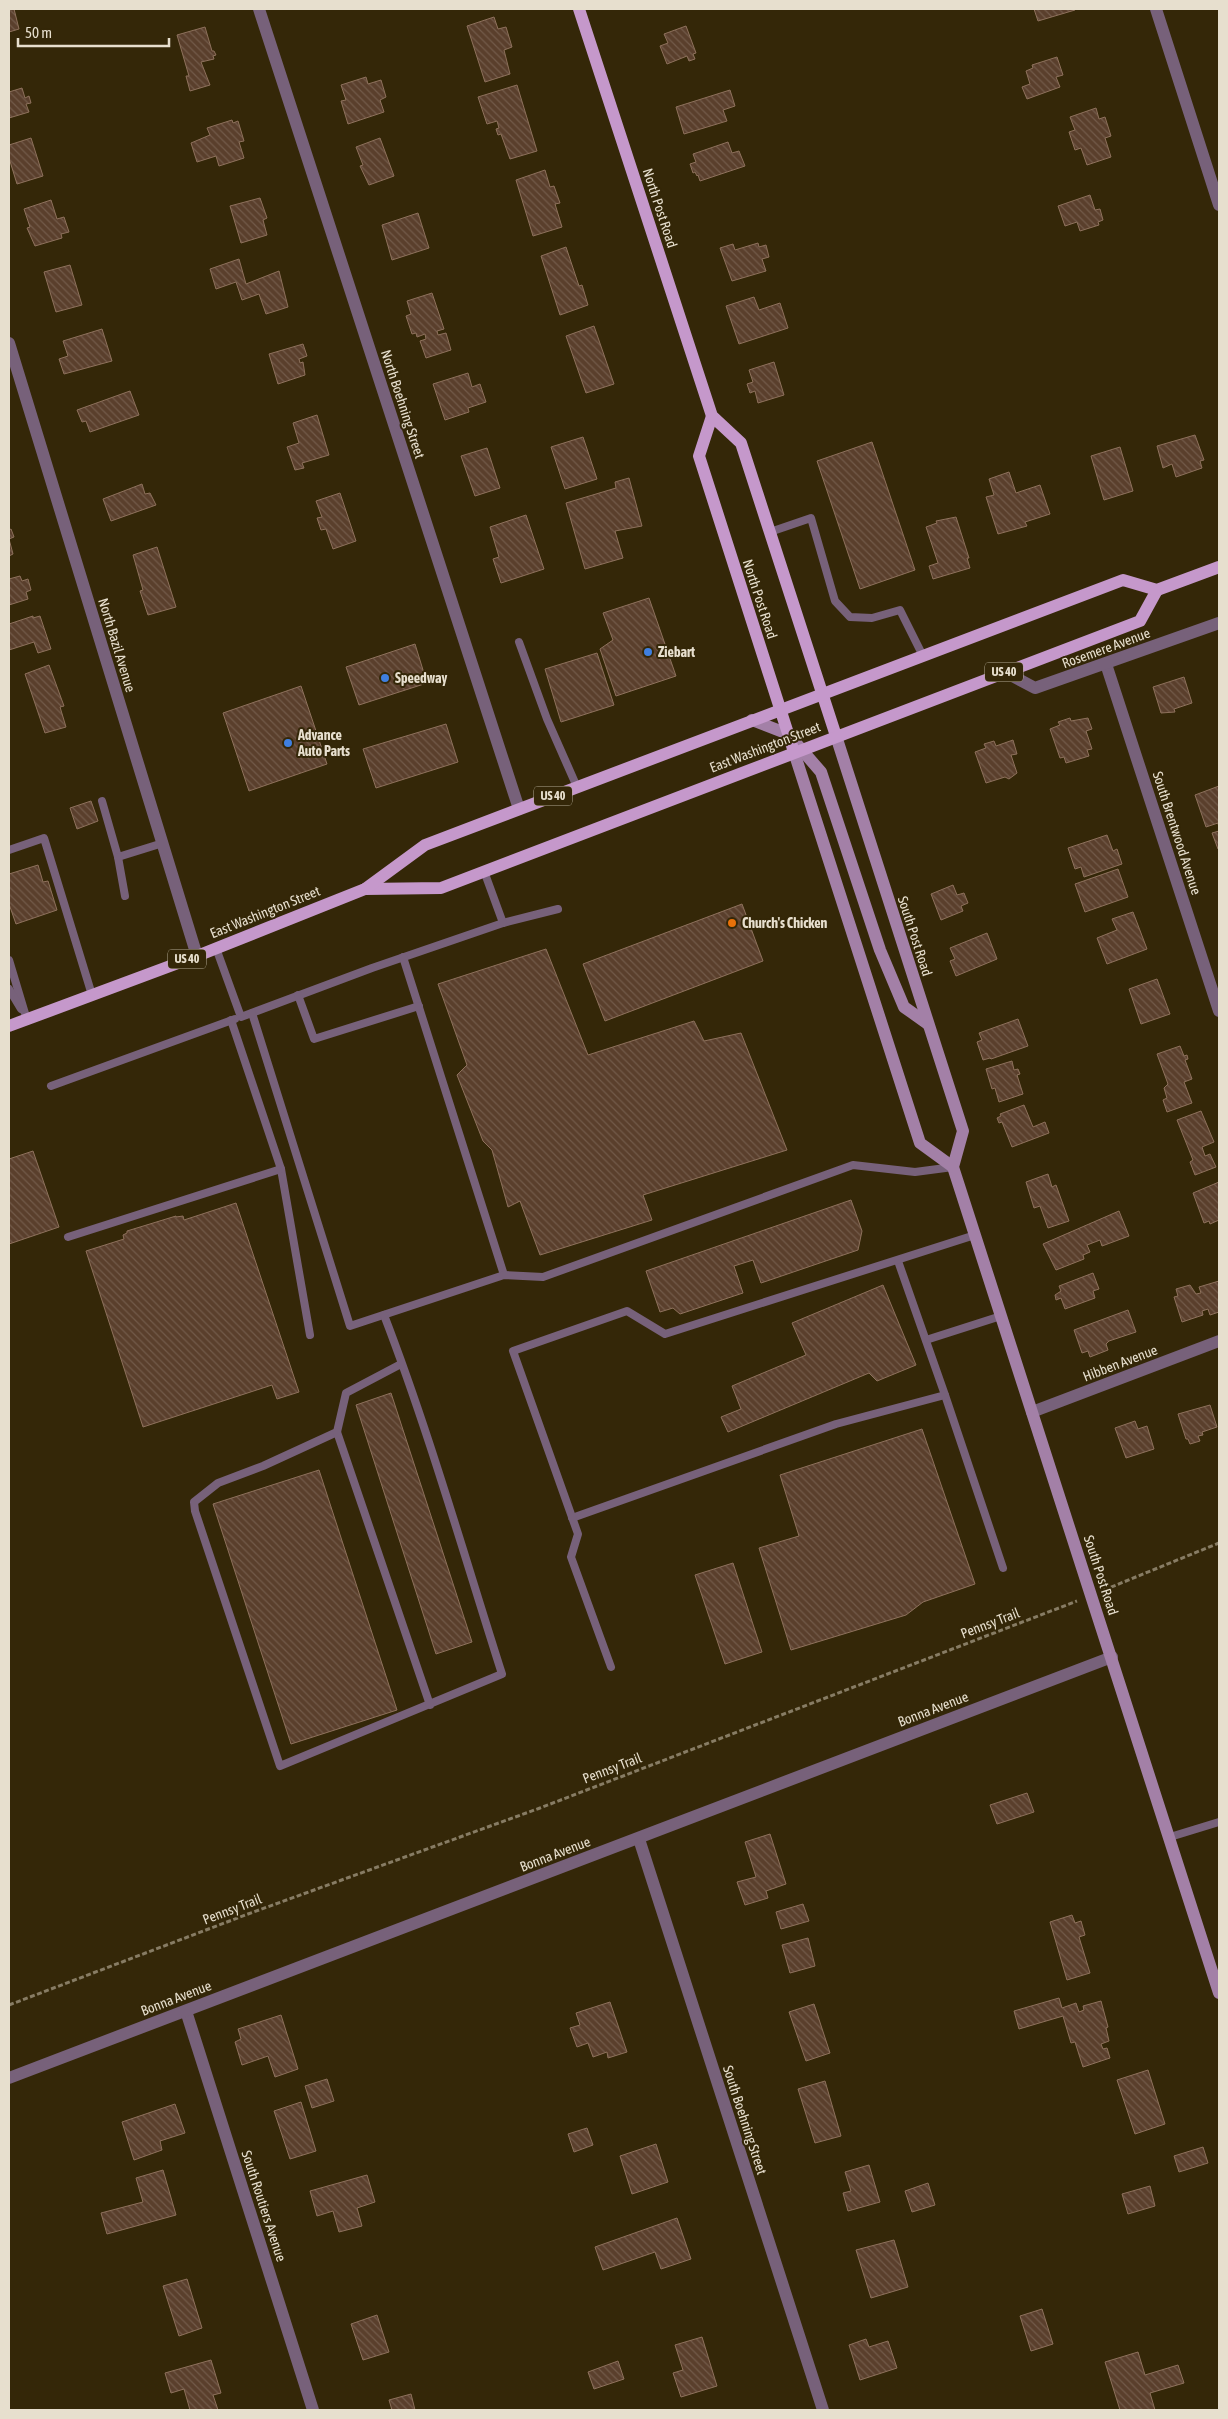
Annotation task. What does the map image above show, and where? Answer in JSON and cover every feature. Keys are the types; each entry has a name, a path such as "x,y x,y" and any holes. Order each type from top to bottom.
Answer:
{"main road":[{"name":"North Post Road","path":"579,9 712,416 741,443 829,716"},
{"name":"North Post Road","path":"712,416 699,456 788,734"},
{"path":"1157,590 1219,567"},
{"name":"East Washington Street","path":"9,1026 197,956 365,889 425,844 1123,580 1157,590 1140,620 441,888 365,889"},
{"name":"South Post Road","path":"829,716 963,1131 953,1167 1219,1993"},
{"path":"752,720 788,734 799,750 821,772 880,950 904,1007 928,1024"},
{"path":"799,750 920,1142 953,1167"}],"street":[{"name":"North Boehning Street","path":"259,9 519,809"},
{"path":"1156,9 1219,205"},
{"name":"North Bazil Avenue","path":"9,343 197,956"},
{"name":"Rosemere Avenue","path":"1005,672 1035,688 1219,623"},
{"name":"South Brentwood Avenue","path":"1106,664 1219,1011"},
{"name":"Hibben Avenue","path":"1032,1412 1219,1341"},
{"name":"Bonna Avenue","path":"9,2078 1112,1657"},
{"name":"South Boehning Street","path":"639,1839 824,2410"},
{"name":"South Routiers Avenue","path":"186,2010 313,2410"}],"lane":[{"path":"770,532 811,518 835,601 850,617 872,618 900,610 923,656"},
{"path":"519,642 547,719 577,787"},
{"path":"102,801 118,857 125,896"},
{"path":"9,850 44,838 92,995"},
{"path":"118,857 163,843"},
{"path":"484,871 503,923"},
{"path":"51,1086 403,957 503,923 558,909"},
{"path":"216,948 241,1017"},
{"path":"403,957 504,1275"},
{"path":"9,960 27,1020"},
{"path":"9,989 27,1020"},
{"path":"298,995 314,1039 419,1006"},
{"path":"252,1013 350,1326 504,1275 543,1277 854,1165 916,1172 953,1167"},
{"path":"231,1020 281,1169 310,1336"},
{"path":"68,1237 281,1169"},
{"path":"611,1667 571,1557 578,1534 513,1351 627,1311 665,1334 976,1235"},
{"path":"898,1261 1003,1568"},
{"path":"337,1432 263,1466 218,1482 194,1502 195,1511 280,1766 502,1674 384,1315"},
{"path":"926,1340 1001,1316"},
{"path":"401,1364 346,1393 337,1432 430,1705"},
{"path":"572,1518 836,1424 945,1395"},
{"path":"1170,1837 1219,1822"}],"path":[{"name":"Pennsy Trail","path":"9,2005 257,1911 549,1804 1092,1595 1219,1543"}],"building":[{"path":"9,9 14,9 19,29 9,32"},
{"path":"1034,9 1075,9 1075,10 1038,21"},
{"path":"494,17 498,29 506,27 512,47 504,50 510,74 485,82 467,26"},
{"path":"686,26 696,53 693,54 695,59 689,61 687,56 667,64 660,46 668,43 664,34"},
{"path":"205,27 212,51 216,55 213,56 214,59 201,62 210,85 190,91 186,76 189,76 177,35"},
{"path":"1057,57 1063,75 1056,77 1060,87 1027,99 1022,87 1030,84 1026,71 1033,68 1032,65"},
{"path":"366,77 368,84 381,80 386,97 380,100 384,112 348,124 341,101 346,100 341,85"},
{"path":"517,85 537,151 510,159 501,134 498,135 496,129 499,128 497,121 487,124 478,97"},
{"path":"22,88 25,98 29,96 31,103 26,104 29,112 9,118 9,92"},
{"path":"730,90 735,106 723,110 727,121 684,134 676,107"},
{"path":"1096,108 1099,119 1105,117 1111,136 1105,138 1111,157 1087,165 1081,148 1075,150 1069,132 1075,130 1070,117"},
{"path":"232,120 233,123 238,121 244,141 239,142 244,158 219,166 216,156 197,162 191,143 210,135 207,128"},
{"path":"31,138 43,176 17,184 9,158 9,145"},
{"path":"380,138 394,176 369,185 360,166 363,165 356,147"},
{"path":"728,142 732,153 739,151 745,166 700,181 698,175 695,172 693,173 690,164 696,162 693,154"},
{"path":"545,170 550,187 554,186 560,203 555,204 562,227 533,236 516,180"},
{"path":"1090,195 1095,210 1100,209 1103,220 1098,222 1099,225 1080,231 1077,222 1065,226 1058,206"},
{"path":"260,198 267,218 263,220 267,235 241,243 230,206"},
{"path":"51,200 57,219 64,217 69,232 61,234 62,238 35,246 27,228 30,227 24,209"},
{"path":"418,213 429,248 392,260 382,225"},
{"path":"758,243 759,247 766,245 769,257 762,259 766,271 732,281 720,248 733,244 735,250"},
{"path":"566,247 579,286 582,285 588,305 560,315 541,256"},
{"path":"239,259 246,284 279,271 288,307 266,314 259,294 242,300 236,282 216,289 210,269"},
{"path":"70,265 82,305 56,312 44,272"},
{"path":"432,293 444,329 437,331 438,335 446,333 451,350 426,358 420,341 426,339 425,334 417,337 416,333 412,334 406,316 411,314 407,301"},
{"path":"754,297 759,310 780,303 788,328 739,344 726,306"},
{"path":"594,326 614,384 586,393 566,336"},
{"path":"102,329 112,361 64,374 59,359 68,356 63,341"},
{"path":"303,344 307,356 299,359 300,363 303,362 305,375 278,384 269,354"},
{"path":"774,362 784,395 758,403 755,391 750,393 747,384 753,382 749,370"},
{"path":"468,373 472,387 480,384 486,402 468,408 469,412 445,420 433,384"},
{"path":"130,391 139,415 90,432 86,421 82,422 77,410"},
{"path":"317,415 329,455 302,463 304,468 295,470 287,447 299,443 293,423"},
{"path":"1195,435 1204,460 1200,461 1202,468 1176,477 1172,464 1163,468 1157,446"},
{"path":"583,437 597,479 565,489 551,447"},
{"path":"872,442 915,570 860,589 817,461"},
{"path":"1120,447 1133,491 1104,500 1091,456"},
{"path":"487,448 500,488 475,496 461,456"},
{"path":"1009,472 1016,493 1040,485 1050,514 1025,522 1027,526 998,534 986,497 994,495 989,479"},
{"path":"629,478 642,526 615,531 623,558 585,569 566,503 616,488 615,482"},
{"path":"142,484 145,494 150,493 156,505 111,521 103,499"},
{"path":"340,493 356,541 333,549 326,529 321,530 317,518 322,517 316,501"},
{"path":"526,515 544,569 501,583 493,559 499,557 490,527"},
{"path":"956,517 969,558 967,558 970,568 933,579 929,566 938,563 926,527 937,523 936,521"},
{"path":"11,529 14,537 9,539 9,530"},
{"path":"9,539 13,554 9,556"},
{"path":"157,547 176,607 148,615 140,591 143,590 133,555"},
{"path":"20,576 22,581 28,579 31,590 26,592 28,599 9,605 9,579"},
{"path":"649,598 676,676 616,696 600,649 613,640 603,613"},
{"path":"33,616 33,618 40,616 51,649 38,653 34,642 9,650 9,624"},
{"path":"415,644 427,683 359,705 346,667"},
{"path":"597,653 614,705 561,722 545,669"},
{"path":"49,665 64,706 60,707 66,727 45,733 25,674"},
{"path":"1184,677 1192,703 1174,709 1175,712 1161,713 1153,687"},
{"path":"301,686 327,764 249,791 223,713"},
{"path":"1070,718 1071,721 1088,718 1092,729 1086,731 1092,749 1087,750 1089,756 1066,763 1064,757 1060,758 1050,729 1060,725 1058,722"},
{"path":"446,724 458,762 376,788 363,749"},
{"path":"1013,740 1017,754 1011,755 1017,773 1009,779 1005,777 986,783 975,752 986,748 984,744 994,741 996,746"},
{"path":"1219,786 1219,828 1218,823 1206,827 1195,795"},
{"path":"91,801 98,821 77,829 70,808"},
{"path":"1219,831 1219,848 1218,849 1212,833"},
{"path":"1107,835 1113,851 1117,849 1122,864 1084,877 1081,867 1075,869 1068,848"},
{"path":"38,865 43,882 48,881 57,910 16,924 9,904 9,874"},
{"path":"1118,869 1128,897 1085,912 1075,884"},
{"path":"953,885 957,895 964,893 968,903 961,906 963,911 941,920 931,894"},
{"path":"742,904 763,961 605,1021 583,964"},
{"path":"1133,912 1147,949 1107,964 1097,938 1117,930 1112,919"},
{"path":"987,933 997,959 956,976 950,961 955,959 950,948"},
{"path":"546,949 588,1055 694,1021 704,1041 741,1033 787,1150 643,1195 652,1220 540,1255 520,1201 508,1207 492,1150 483,1141 457,1075 467,1065 438,984"},
{"path":"1157,979 1170,1014 1141,1024 1129,989"},
{"path":"1018,1019 1028,1046 983,1060 977,1042 982,1040 979,1033"},
{"path":"1180,1046 1184,1056 1187,1055 1188,1059 1185,1060 1192,1079 1184,1082 1192,1103 1167,1112 1163,1100 1167,1098 1164,1088 1168,1084 1157,1054"},
{"path":"1012,1061 1014,1070 1018,1069 1020,1074 1017,1075 1023,1094 999,1102 995,1088 992,1089 986,1069"},
{"path":"1024,1105 1033,1127 1045,1122 1049,1133 1012,1147 1002,1122 999,1123 997,1118 1001,1116 1000,1114"},
{"path":"1201,1111 1214,1142 1202,1147 1205,1156 1210,1154 1216,1167 1195,1175 1190,1162 1193,1160 1177,1120"},
{"path":"33,1151 59,1227 9,1244 9,1159"},
{"path":"1048,1174 1052,1187 1056,1185 1069,1221 1048,1228 1040,1206 1034,1208 1026,1182"},
{"path":"1219,1182 1219,1220 1210,1224 1209,1221 1204,1223 1193,1193"},
{"path":"851,1200 862,1231 858,1250 761,1283 753,1260 734,1266 743,1293 680,1314 673,1308 660,1312 646,1271"},
{"path":"236,1203 299,1392 277,1399 272,1385 143,1427 86,1251 124,1239 123,1235 127,1231 176,1216 183,1216 184,1220"},
{"path":"1119,1211 1129,1236 1102,1246 1100,1240 1087,1245 1090,1252 1083,1255 1084,1259 1056,1270 1043,1244"},
{"path":"1093,1273 1099,1289 1093,1291 1095,1298 1065,1309 1061,1298 1056,1300 1055,1295 1061,1291 1059,1286"},
{"path":"1219,1281 1219,1312 1210,1315 1208,1309 1202,1311 1203,1315 1182,1322 1174,1297 1178,1296 1176,1289 1190,1285 1196,1294 1201,1293 1199,1287"},
{"path":"883,1285 916,1365 877,1381 869,1373 728,1432 721,1417 741,1409 732,1386 806,1355 792,1323"},
{"path":"1128,1310 1136,1332 1109,1341 1106,1344 1108,1350 1090,1357 1088,1351 1082,1353 1074,1330"},
{"path":"391,1393 472,1642 436,1654 356,1405"},
{"path":"1210,1405 1217,1427 1202,1432 1203,1435 1198,1436 1200,1441 1190,1444 1188,1439 1186,1439 1178,1414"},
{"path":"1135,1421 1138,1429 1147,1426 1154,1449 1126,1458 1115,1428"},
{"path":"922,1429 975,1584 923,1602 906,1615 791,1650 759,1548 799,1536 780,1475"},
{"path":"319,1470 397,1710 291,1744 213,1504"},
{"path":"733,1563 762,1652 725,1664 695,1575"},
{"path":"1027,1793 1034,1812 997,1824 990,1805"},
{"path":"770,1834 786,1884 766,1891 768,1898 745,1905 737,1882 756,1877 745,1842"},
{"path":"803,1904 809,1921 781,1929 776,1912"},
{"path":"1072,1915 1075,1923 1081,1921 1085,1935 1079,1937 1090,1973 1067,1980 1050,1922"},
{"path":"808,1938 815,1966 790,1973 782,1945"},
{"path":"1059,1998 1062,2008 1076,2003 1079,2012 1084,2010 1083,2006 1101,2001 1108,2027 1106,2028 1109,2041 1101,2044 1103,2049 1107,2048 1110,2058 1083,2067 1075,2042 1071,2043 1063,2016 1019,2029 1014,2011"},
{"path":"610,2002 627,2052 608,2058 607,2052 593,2057 588,2043 577,2047 570,2028 580,2025 576,2013"},
{"path":"814,2004 830,2053 806,2061 789,2012"},
{"path":"281,2015 298,2069 275,2077 268,2056 242,2065 235,2042 241,2039 238,2029"},
{"path":"1148,2070 1165,2124 1135,2134 1117,2080"},
{"path":"327,2079 334,2101 312,2108 305,2086"},
{"path":"825,2081 841,2136 815,2143 798,2089"},
{"path":"301,2102 316,2151 290,2159 274,2111"},
{"path":"175,2104 185,2133 160,2141 162,2150 134,2160 122,2122"},
{"path":"587,2128 593,2145 574,2152 568,2134"},
{"path":"656,2144 668,2182 632,2194 620,2156"},
{"path":"1203,2147 1208,2163 1179,2172 1174,2156"},
{"path":"869,2165 880,2202 848,2211 843,2193 851,2191 845,2172"},
{"path":"163,2170 176,2215 107,2234 101,2213 143,2202 136,2178"},
{"path":"367,2175 375,2202 357,2208 362,2226 339,2232 333,2211 317,2216 310,2191"},
{"path":"928,2183 935,2205 912,2212 905,2191"},
{"path":"1150,2186 1155,2206 1128,2214 1122,2194"},
{"path":"677,2218 691,2259 661,2269 655,2252 603,2270 595,2247"},
{"path":"894,2240 908,2287 871,2298 856,2250"},
{"path":"187,2279 202,2328 179,2336 163,2286"},
{"path":"1042,2309 1053,2344 1031,2351 1020,2316"},
{"path":"377,2315 389,2352 363,2360 351,2324"},
{"path":"702,2337 717,2386 681,2397 673,2373 683,2370 675,2345"},
{"path":"866,2339 869,2347 888,2341 897,2368 860,2380 849,2345"},
{"path":"1138,2352 1145,2375 1178,2365 1184,2383 1150,2393 1155,2410 1120,2410 1105,2362"},
{"path":"211,2360 221,2393 213,2395 218,2410 190,2410 184,2389 171,2393 165,2373"},
{"path":"618,2361 624,2379 594,2389 588,2372"},
{"path":"411,2394 415,2410 392,2410 389,2400"}],"place":[{"name":"Ziebart","path":"648,652"},
{"name":"Speedway","path":"385,678"},
{"name":"Advance Auto Parts","path":"288,743"},
{"name":"Church's Chicken","path":"732,923"}]}
